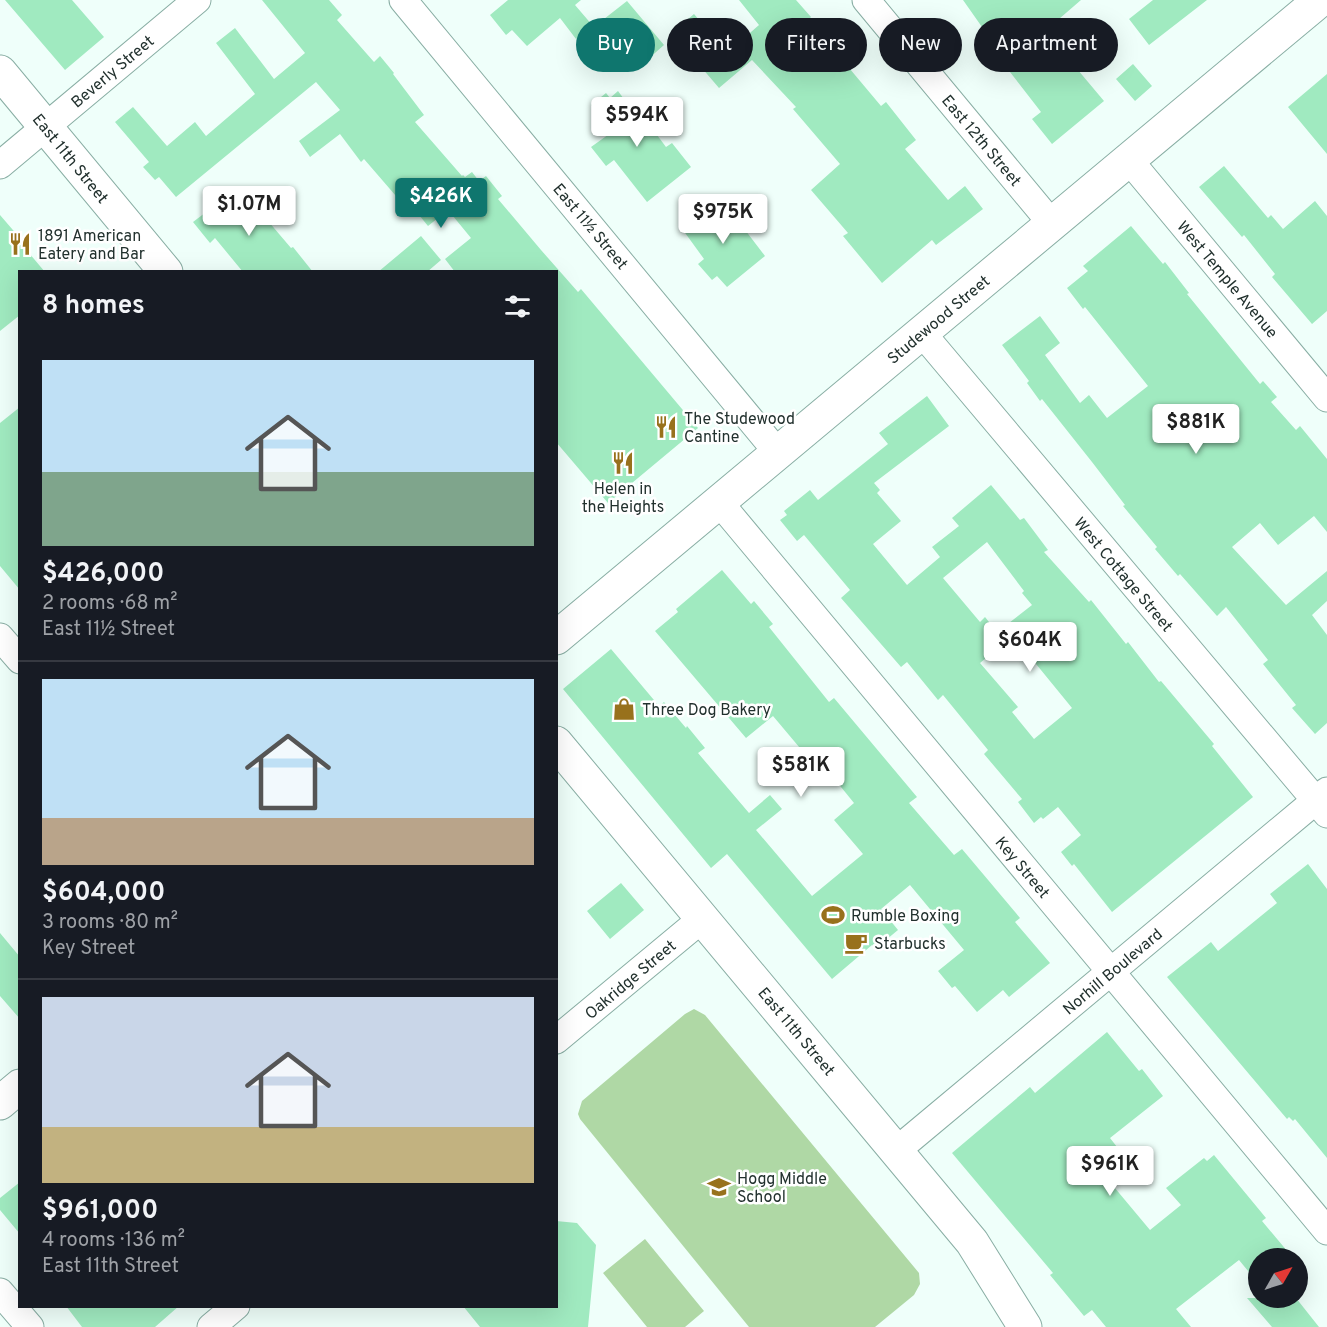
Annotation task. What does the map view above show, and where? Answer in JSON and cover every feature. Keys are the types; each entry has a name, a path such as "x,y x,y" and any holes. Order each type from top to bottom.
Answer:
{"main road":[{"name":"Studewood Street","path":"558,636 1320,0"},
{"name":"East 11th Street","path":"0,72 163,270"},
{"name":"East 11th Street","path":"558,745 972,1242 1025,1327"},
{"path":"0,1103 18,1088"}],"street":[{"name":"Beverly Street","path":"0,165 197,0"},
{"name":"East 11½ Street","path":"403,0 778,453"},
{"name":"East 12th Street","path":"866,0 1052,224"},
{"name":"West Temple Avenue","path":"1129,160 1321,380"},
{"name":"West Cottage Street","path":"922,333 1323,802"},
{"name":"Key Street","path":"719,502 1327,1231"},
{"path":"0,637 18,658"},
{"name":"Norhill Boulevard","path":"896,1151 1110,972 1323,802"},
{"name":"Oakridge Street","path":"558,1038 703,918"},
{"path":"0,1292 30,1327"},
{"path":"211,1327 234,1308"}],"green space":[{"path":"694,1009 705,1015 919,1273 920,1284 914,1295 875,1327 749,1327 580,1119 578,1114 582,1101 685,1014"},
{"path":"645,1239 704,1311 685,1327 647,1327 603,1273"}],"building":[{"path":"5,0 72,0 104,37 65,70"},
{"path":"262,0 329,0 342,15 337,20 374,62 380,56 424,115 415,122 462,176 465,177 472,172 479,181 486,176 502,196 498,199 578,292 581,289 698,428 608,503 558,444 558,270 453,270 445,259 471,238 448,210 428,226 406,199 402,203 364,159 361,162 340,134 310,157 299,141 340,110 316,82 176,197 159,177 155,180 143,167 149,162 115,122 133,107 167,146 195,122 206,136 255,94 216,43 235,28 274,79 305,53"},
{"path":"508,0 581,0 575,5 586,18 576,18 576,39 560,18 527,46 512,30 506,35 490,15"},
{"path":"739,0 796,0 810,18 765,18 765,72 852,72 881,106 886,102 916,140 905,149 948,200 965,186 983,209 936,245 932,240 882,283 843,236 848,233 811,190 840,164 793,109 796,107 753,61 753,30 759,25"},
{"path":"963,0 1081,0 1060,18 976,18"},
{"path":"1153,0 1207,0 1149,45 1129,19"},
{"path":"627,1 641,18 605,18"},
{"path":"655,34 664,45 655,53"},
{"path":"1133,64 1152,86 1135,101 1116,79"},
{"path":"705,72 738,72 719,88"},
{"path":"1010,72 1080,72 1104,101 1052,144 1032,119 1041,112"},
{"path":"1327,74 1327,154 1288,107"},
{"path":"618,91 635,114 639,111 666,147 672,143 691,167 647,202 614,160 606,166 591,147 612,132 591,105 606,93 610,98"},
{"path":"1224,166 1268,218 1271,215 1283,229 1315,201 1327,216 1327,311 1312,324 1272,277 1275,274 1244,235 1242,237 1199,187"},
{"path":"239,187 311,270 241,270 215,238 210,243 193,222"},
{"path":"723,201 765,256 727,287 717,276 712,280 698,264 704,259 683,230"},
{"name":"1891 American Eatery and Bar","path":"0,215 31,251 29,253 43,270 18,270 18,317 0,331"},
{"path":"1131,226 1163,264 1165,262 1189,293 1187,294 1260,384 1263,381 1277,397 1271,402 1296,430 1300,426 1327,459 1327,532 1314,516 1278,545 1260,523 1232,547 1286,605 1327,571 1327,601 1312,615 1327,635 1327,723 1315,734 1292,708 1296,705 1263,664 1268,660 1226,607 1217,616 1180,574 1178,576 1155,549 1157,547 1123,506 1125,505 1092,462 1042,399 1040,401 1027,383 1029,381 1002,345 1040,316 1060,343 1045,355 1080,403 1089,395 1107,418 1148,386 1067,288 1088,271 1083,266"},
{"path":"421,236 441,260 429,270 380,270"},
{"path":"927,396 949,426 874,483 880,490 877,493 901,521 873,544 907,585 940,557 932,547 959,526 952,518 991,485 1020,520 1024,518 1048,550 1044,552 1089,602 1091,600 1126,644 1128,642 1159,682 1161,681 1214,744 1212,746 1253,797 1112,912 1074,864 1072,866 1061,852 1081,835 1058,807 1034,823 1018,802 1022,799 984,754 988,750 943,695 938,700 907,662 901,667 841,598 850,590 804,535 797,541 780,520 787,515 784,511 810,490 818,500 888,444 879,433","holes":["987,542 1024,591 1022,593 1032,605 1005,626 1072,708 1034,739 1012,712 1018,707 980,663 1005,642 985,617 980,622 943,578"]},
{"path":"18,409 18,588 0,566 0,423"},
{"path":"722,570 751,604 754,601 773,624 769,627 829,702 834,698 917,797 909,803 954,855 962,849 1020,918 1015,922 1050,963 1009,997 1003,990 977,1012 955,986 952,988 938,971 964,950 910,885 881,909 898,930 875,949 872,945 832,979 727,854 711,868 563,689 611,649 659,706 664,702 686,728 687,726 705,748 698,753 749,813 770,795 782,809 756,830 812,896 863,854 834,820 854,803 815,755 810,760 773,716 746,738 655,631 678,612 676,609"},
{"path":"1308,864 1327,889 1327,1158 1295,1119 1293,1121 1289,1117 1287,1119 1167,977 1211,942 1218,951 1277,903 1270,894"},
{"path":"621,883 644,910 610,939 587,911"},
{"path":"0,933 18,955 18,1017 0,996"},
{"path":"1107,1032 1139,1071 1142,1069 1163,1096 1110,1138 1121,1152 1099,1169 1150,1230 1181,1205 1166,1188 1204,1158 1207,1161 1214,1155 1266,1218 1262,1221 1285,1248 1248,1248 1248,1271 1239,1260 1176,1309 1191,1327 1106,1327 1092,1310 1084,1316 1050,1275 1053,1273 952,1153 1030,1087 1035,1093"},
{"path":"18,1184 18,1232 0,1210 0,1198"},
{"path":"558,1221 577,1223 596,1245 588,1327 480,1327 465,1308 558,1308"},
{"path":"68,1308 177,1308 155,1327 82,1327"},
{"path":"1256,1308 1304,1308 1319,1327 1272,1327"}],"place":[{"name":"1891 American Eatery and Bar","path":"20,244"},
{"name":"The Studewood Cantine","path":"666,427"},
{"name":"Helen in the Heights","path":"623,463"},
{"name":"Three Dog Bakery","path":"624,709"},
{"name":"Rumble Boxing","path":"833,915"},
{"name":"Starbucks","path":"856,943"},
{"name":"Hogg Middle School","path":"719,1187"}]}
